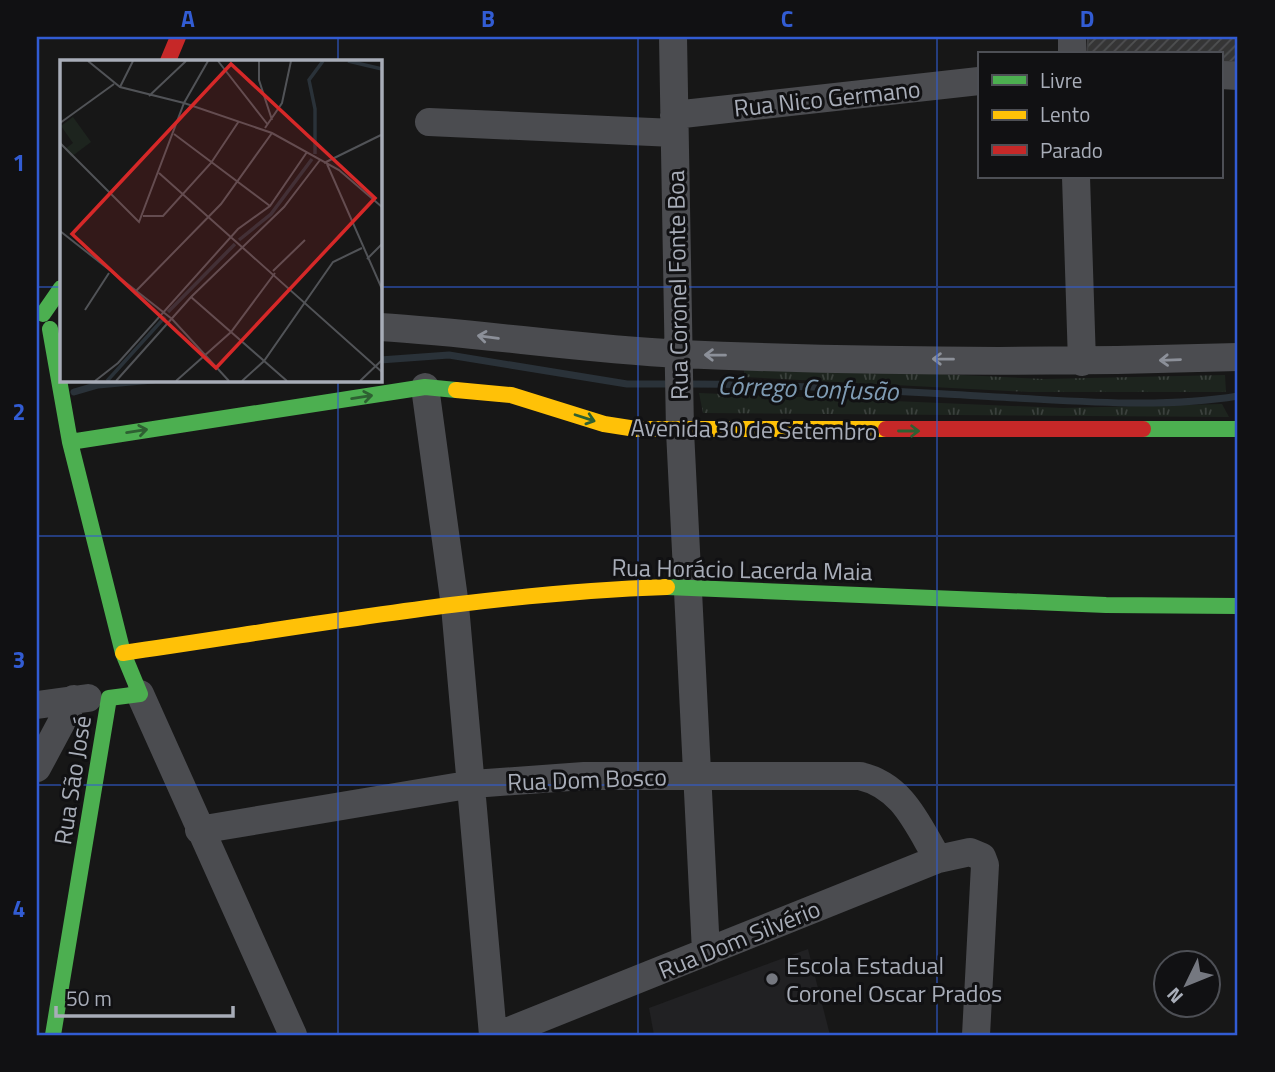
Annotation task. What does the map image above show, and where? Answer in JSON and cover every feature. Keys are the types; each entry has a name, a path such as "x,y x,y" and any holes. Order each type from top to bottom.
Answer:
{"street":[{"path":"168,60 178,37"},
{"name":"Rua Coronel Fonte Boa","path":"673,37 680,422 706,953"},
{"name":"Rua Nico Germano","path":"429,121 674,124 978,82"},
{"path":"1076,178 1082,362"},
{"path":"58,364 42,316 60,289"},
{"path":"382,327 549,345 680,364 1082,362 1238,357"},
{"path":"60,382 70,442 123,653 293,1035"},
{"path":"425,387 455,606 493,1035"},
{"name":"Avenida 30 de Setembro","path":"70,442 425,387 511,395 619,428 680,422 1238,429"},
{"name":"Rua Horácio Lacerda Maia","path":"123,653 455,606 597,589 689,586 1106,605 1238,606"},
{"path":"37,705 74,699 140,695"},
{"name":"Rua São José","path":"53,1035 109,698"},
{"path":"37,768 74,699"},
{"name":"Rua Dom Bosco","path":"200,830 472,784 584,776 860,776 877,780 903,800 937,859"},
{"name":"Rua Dom Silvério","path":"499,1035 937,859 971,852 980,855 985,865 976,1035"}],"shaded area":[{"name":"Escola Estadual Coronel Oscar Prados","path":"808,949 830,1035 654,1035 649,1008"}],"green space":[{"path":"744,369 859,370 1044,379 1225,375 1226,392 1029,392 744,377"},
{"path":"699,393 1063,408 1222,404 1229,417 703,413"}],"building":[{"path":"1088,37 1238,37 1238,62 1222,62 1222,52 1087,52"}],"waterway":[{"name":"Córrego Confusão","path":"382,360 449,355 627,384 675,384"},
{"name":"Córrego Confusão","path":"74,392 98,385 131,382"},
{"name":"Córrego Confusão","path":"687,384 810,387 1127,403 1183,402 1238,396"}],"traffic: fast":[{"path":"43,314 60,289"},
{"path":"50,329 70,442 123,653 140,694 109,698 53,1035"},
{"path":"70,442 425,387 456,390"},
{"path":"1143,429 1238,429"},
{"path":"667,587 1106,605 1238,606"}],"traffic: slow":[{"path":"456,390 511,395 604,424 636,429 886,429"},
{"path":"123,653 462,604 599,590 667,587"}],"traffic: jam":[{"path":"168,60 178,37"},
{"path":"886,429 1143,429"}],"place":[{"name":"Escola Estadual Coronel Oscar Prados","path":"772,979"}]}
